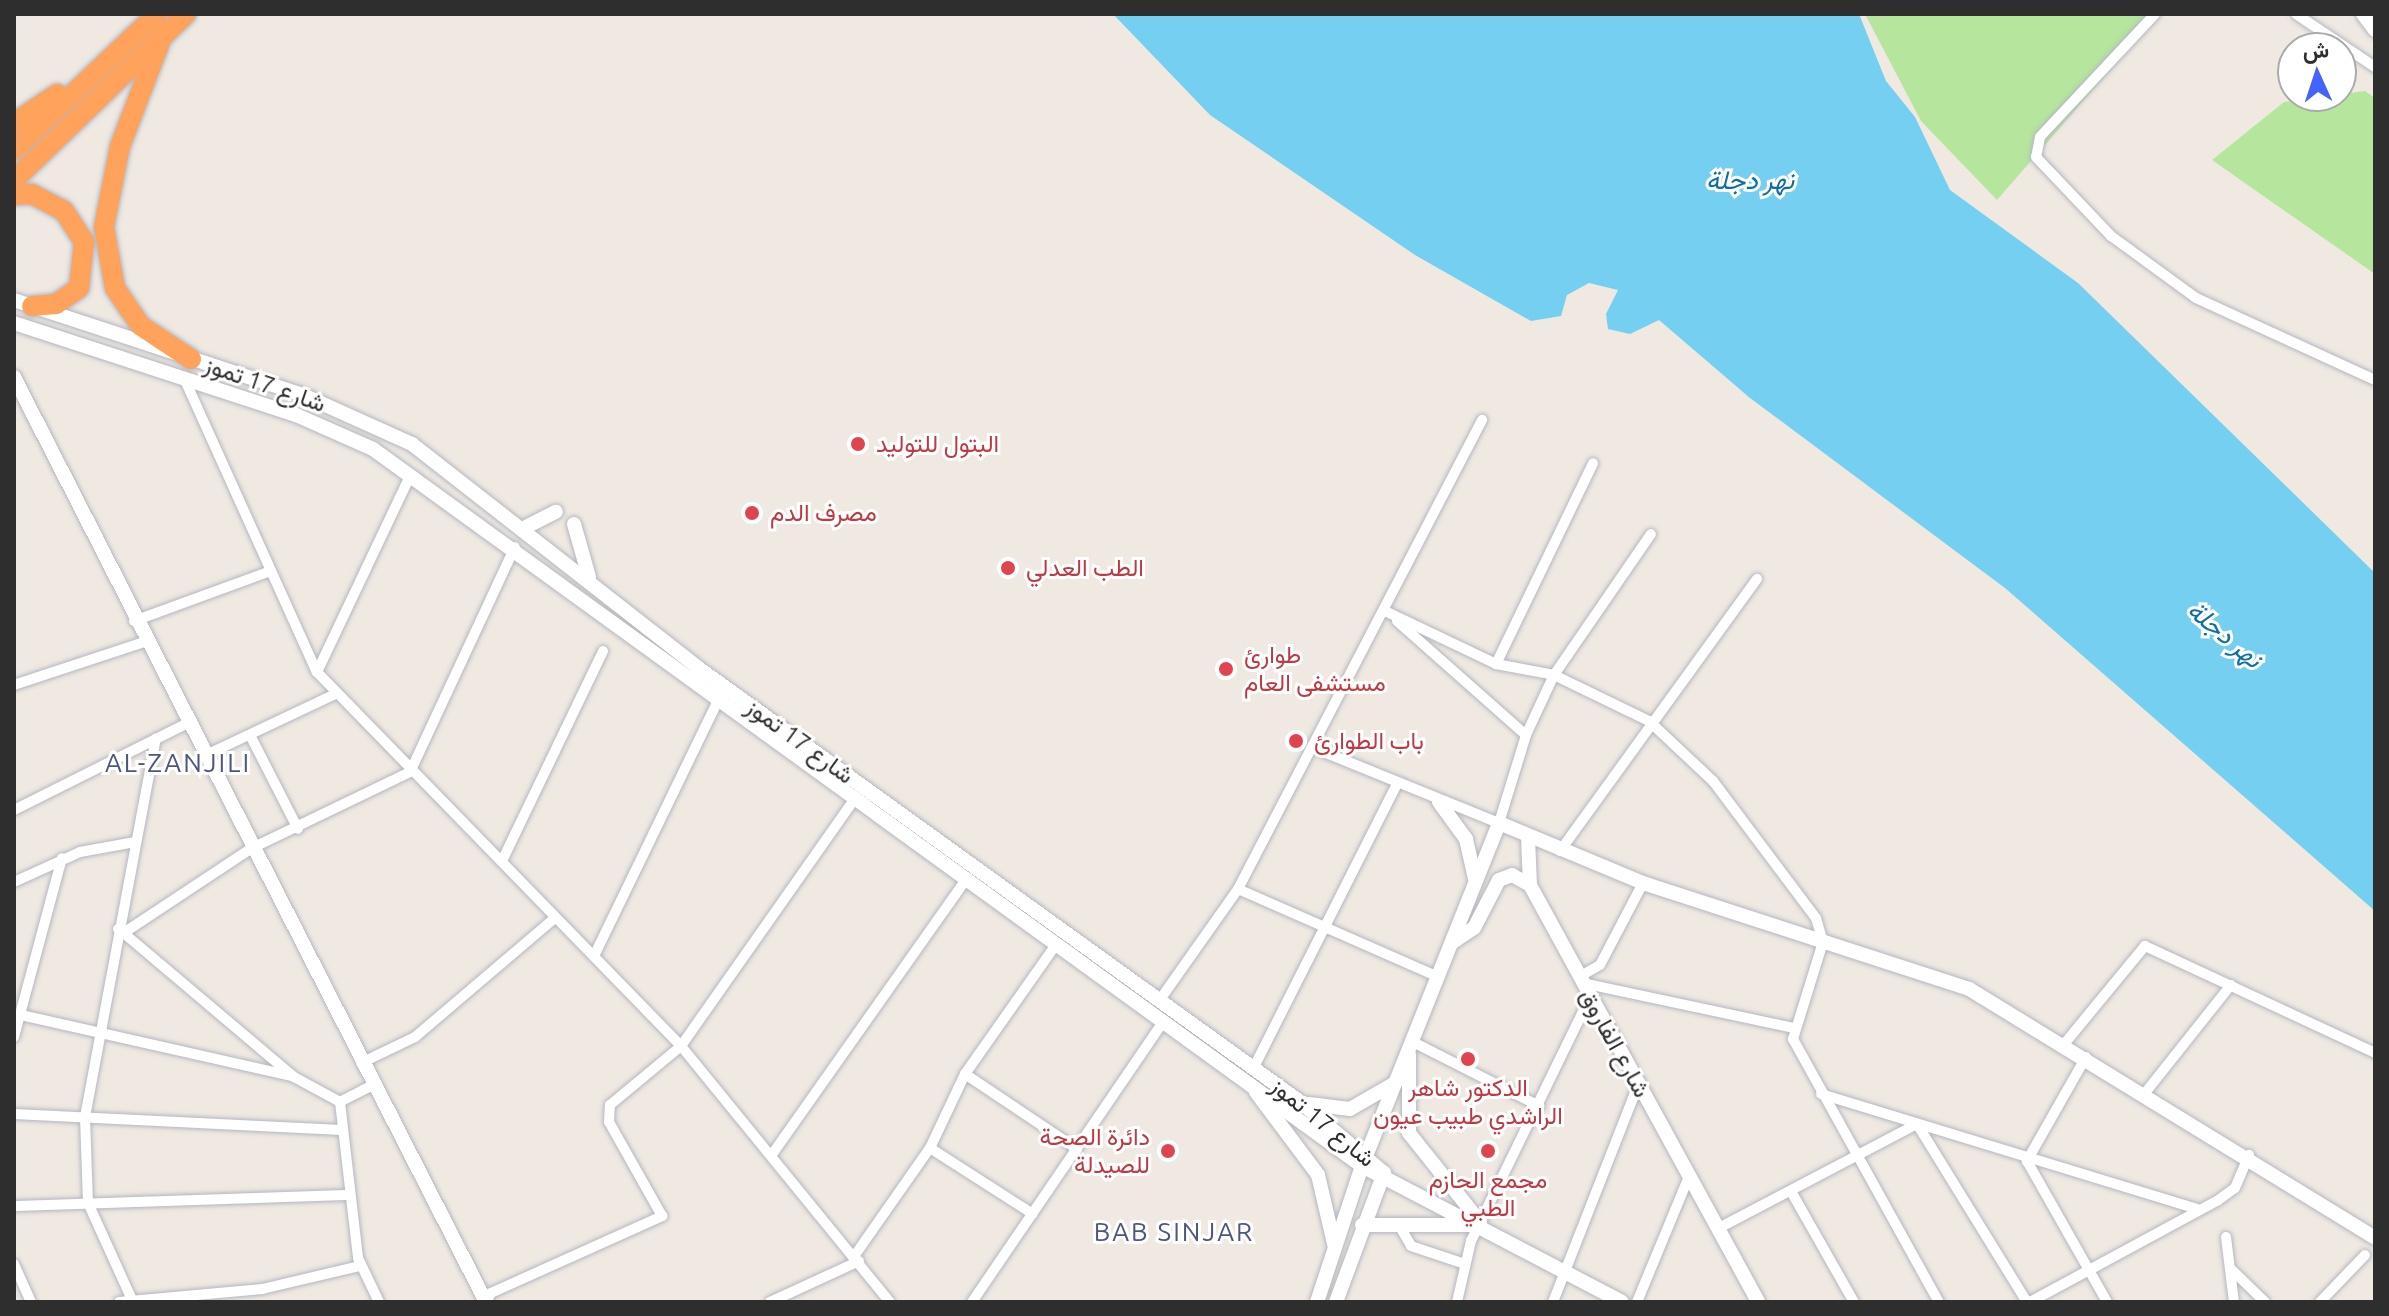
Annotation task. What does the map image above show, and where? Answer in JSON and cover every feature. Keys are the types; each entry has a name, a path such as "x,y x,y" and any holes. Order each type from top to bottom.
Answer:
{"highway":[{"path":"14,180 186,14"},
{"path":"14,150 146,19"},
{"path":"160,42 120,146 104,227 115,288 141,326 188,369"},
{"path":"14,123 100,65"},
{"path":"14,195 32,194 64,211 84,242 79,288 56,304 23,303"}],"main road":[{"path":"2363,14 2375,30"},
{"name":"شارع 17 تموز","path":"23,303 188,369 373,449 515,546 1164,1021 1299,1101 1366,1160"},
{"name":"شارع 17 تموز","path":"14,323 188,369 303,395 412,444 591,581 697,667 1159,1001 1384,1173"},
{"path":"14,377 144,642 371,1086 486,1302"},
{"path":"296,415 303,395"},
{"path":"522,529 556,512"},
{"path":"574,524 591,581"},
{"path":"1439,802 1466,839 1475,885"},
{"path":"1317,1302 1395,1082 1499,823 1528,838 1643,883 1969,989 2065,1043 2249,1155 2375,1238"},
{"path":"1528,838 1530,885"},
{"path":"1453,942 1474,928 1499,880 1512,875 1530,885"},
{"name":"شارع الفاروق","path":"1530,885 1688,1179 1758,1302"},
{"path":"1410,1045 1412,1139 1482,1225"},
{"path":"1251,1074 1318,1175 1334,1224 1334,1259"},
{"path":"1299,1101 1344,1110 1395,1082"},
{"path":"1336,1302 1362,1225 1384,1173 1622,1302"},
{"path":"1362,1225 1482,1225"}],"street":[{"path":"2155,14 2040,137 2036,157 2111,236 2196,298 2375,380"},
{"path":"2296,14 2375,67"},
{"path":"188,369 271,571 317,672 410,772 502,861 681,1046 773,1153 890,1302"},
{"path":"1159,1001 1238,889 1387,612 1482,420"},
{"path":"1496,664 1593,463"},
{"path":"317,672 410,476"},
{"path":"1314,748 1439,802 1499,823 1526,735 1554,675 1651,534"},
{"path":"118,929 128,930 252,848 298,829 410,772 515,546"},
{"path":"134,621 271,571"},
{"path":"1560,851 1649,721 1757,579"},
{"path":"1387,612 1496,664 1554,675 1649,721 1713,781 1816,918 1823,942 1794,1028 1821,1094 1939,1302"},
{"path":"1387,612 1526,735"},
{"path":"14,685 144,642"},
{"path":"502,861 603,651"},
{"path":"204,756 251,737 337,693"},
{"path":"594,956 720,696"},
{"path":"14,810 188,723"},
{"path":"251,737 298,829"},
{"path":"132,1302 88,1203 85,1117 156,739"},
{"path":"1251,1074 1397,784"},
{"path":"486,1302 491,1293 662,1216 608,1111 681,1046 856,797"},
{"path":"14,882 62,858 135,842"},
{"path":"14,1037 62,858"},
{"path":"773,1153 967,878"},
{"path":"1581,980 1600,965 1643,883"},
{"path":"1238,889 1438,977"},
{"path":"361,1063 415,1037 555,918"},
{"path":"118,929 294,1077 340,1102"},
{"path":"778,1300 857,1258 930,1148 965,1074 1057,943"},
{"path":"2065,1043 2145,946 2375,1053"},
{"path":"1581,980 1794,1028"},
{"path":"2145,1093 2231,985"},
{"path":"1457,1302 1465,1264 1482,1225 1590,997"},
{"path":"21,1015 294,1077"},
{"path":"972,1302 1164,1021"},
{"path":"1410,1045 1539,1106"},
{"path":"2027,1161 2086,1057"},
{"path":"965,1074 1077,1149"},
{"path":"1553,1302 1638,1085"},
{"path":"340,1102 371,1086"},
{"path":"1821,1094 2027,1161 2196,1209"},
{"path":"340,1102 348,1195 360,1266 379,1302"},
{"path":"14,1114 342,1130"},
{"path":"1717,1229 1792,1193 1917,1124"},
{"path":"1917,1124 2029,1302 2235,1188 2249,1155"},
{"path":"930,1148 1033,1214"},
{"path":"2027,1161 2107,1302"},
{"path":"1637,1302 1688,1179"},
{"path":"1792,1193 1854,1302"},
{"path":"14,1206 348,1195"},
{"path":"1399,1225 1411,1246 1465,1264"},
{"path":"2226,1237 2234,1302"},
{"path":"2320,1302 2365,1255"},
{"path":"14,1264 31,1302"},
{"path":"119,1302 262,1289 360,1266"},
{"path":"2230,1268 2265,1302"}],"green space":[{"path":"1865,14 2159,14 1997,200 1921,121"},
{"path":"2365,91 2375,98 2375,274 2212,160 2277,108 2277,112 2357,112 2357,92"}],"water":[{"name":"نهر دجلة","path":"1113,14 1859,14 1886,81 1915,117 1950,190 2078,283 2375,573 2375,911 2005,588 1750,398 1659,320 1630,334 1608,329 1606,314 1618,290 1589,283 1567,295 1561,316 1531,321 1415,255 1210,115"}],"place":[{"name":"البتول للتوليد","path":"858,444"},
{"name":"مصرف الدم","path":"752,513"},
{"name":"الطب العدلي","path":"1008,568"},
{"name":"طوارئ مستشفى العام","path":"1226,669"},
{"name":"باب الطوارئ","path":"1296,741"},
{"name":"الدكتور شاهر الراشدي طبيب عيون","path":"1468,1059"},
{"name":"دائرة الصحة للصيدلة","path":"1168,1151"},
{"name":"مجمع الحازم الطبي","path":"1488,1151"}],"district":[{"name":"AL-ZANJILI","path":"178,763"},
{"name":"BAB SINJAR","path":"1174,1232"}]}
